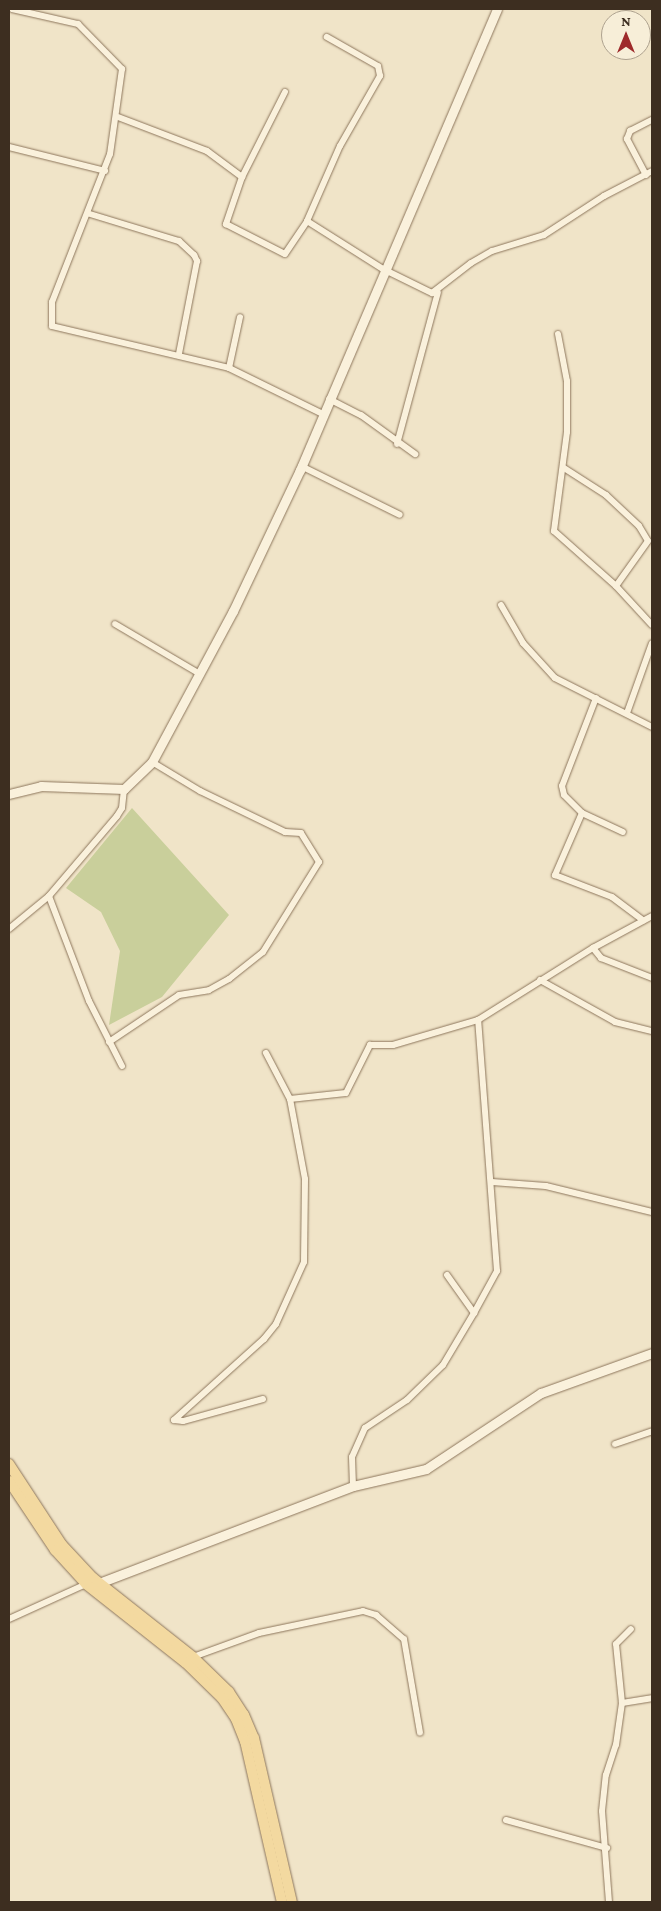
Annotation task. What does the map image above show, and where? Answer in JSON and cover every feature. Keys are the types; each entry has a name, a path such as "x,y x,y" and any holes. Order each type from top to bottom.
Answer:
{"main road":[{"path":"9,1464 62,1544 99,1582 193,1658 229,1692 254,1738 292,1902"},
{"path":"9,1481 55,1550 86,1584 186,1663 222,1698 236,1719 245,1741 282,1902"}],"street":[{"path":"12,9 78,24 121,64 118,117 105,172 90,214 52,302 52,326 179,354 229,368 323,414"},
{"path":"9,929 49,896 117,816 122,808 124,789 152,762 200,674 301,466 383,270 460,103 497,9"},
{"path":"285,92 242,177 226,224 285,254 307,221 340,146 380,72 363,54 327,37"},
{"path":"118,117 207,151 242,177"},
{"path":"646,175 626,139 630,131 652,120"},
{"path":"9,147 105,172"},
{"path":"397,444 438,292 478,259 544,235 604,196 652,171"},
{"path":"90,214 178,241 194,255 197,261 179,354"},
{"path":"307,221 383,270 438,292"},
{"path":"229,368 240,317"},
{"path":"558,334 567,381 564,468 554,532 616,586 652,626"},
{"path":"329,399 364,417 397,444 415,454"},
{"path":"301,466 400,515"},
{"path":"564,468 606,495 639,526 648,541 648,547 616,586"},
{"path":"501,605 523,643 555,678 652,727"},
{"path":"116,624 200,674"},
{"path":"627,713 652,643"},
{"path":"596,698 562,786 564,794 582,813 623,832"},
{"path":"109,1042 179,995 209,990 229,979 263,952 320,862 301,833 285,832 200,791 152,762"},
{"path":"9,794 41,786 124,789"},
{"path":"582,813 555,875 612,897 643,920"},
{"path":"49,896 109,1042 122,1066"},
{"path":"290,1099 346,1093 370,1045 393,1044 478,1020 592,948 652,916"},
{"path":"592,948 601,958 652,978"},
{"path":"540,980 615,1022 652,1030"},
{"path":"353,1486 352,1457 365,1428 407,1400 442,1365 474,1313 496,1271 492,1182 478,1020"},
{"path":"263,1399 183,1421 174,1420 264,1339 276,1324 304,1262 305,1178 290,1099 266,1053"},
{"path":"492,1182 546,1186 652,1212"},
{"path":"447,1275 474,1313"},
{"path":"99,1582 353,1486 426,1468 540,1393 652,1352"},
{"path":"614,1444 652,1431"},
{"path":"9,1619 86,1584"},
{"path":"193,1658 259,1633 363,1611 376,1615 404,1639 420,1734"},
{"path":"609,1902 607,1848 602,1811 606,1774 616,1745 622,1703 616,1644 631,1629"},
{"path":"622,1703 652,1698"},
{"path":"506,1820 607,1848"}],"green space":[{"path":"132,808 229,915 162,997 109,1025 120,951 101,912 66,888"}]}
